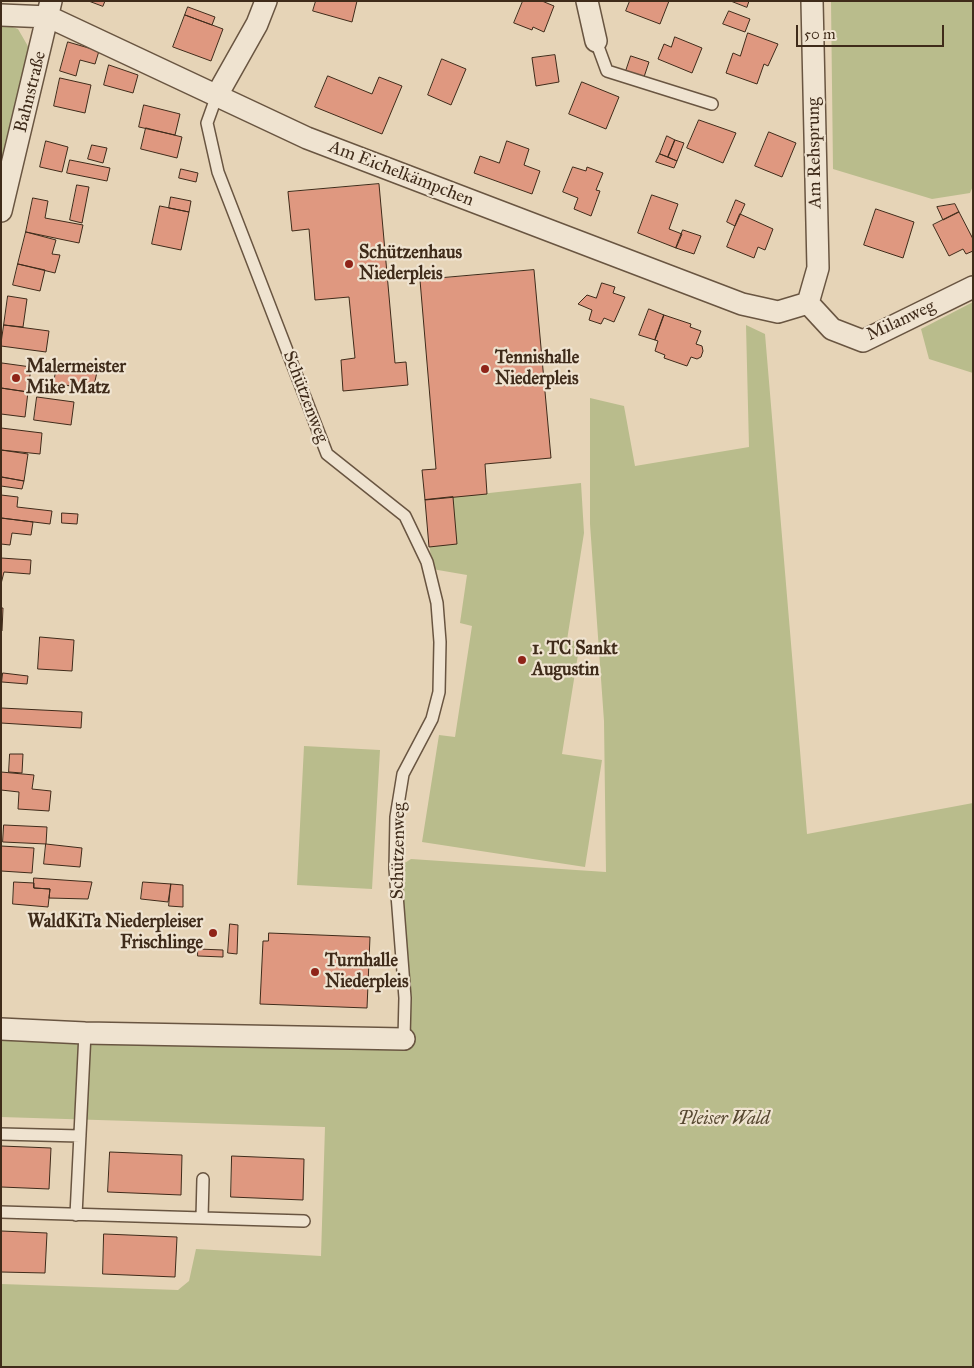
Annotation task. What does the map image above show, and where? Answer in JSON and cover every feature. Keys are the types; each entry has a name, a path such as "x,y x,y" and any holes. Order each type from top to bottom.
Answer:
{"street":[{"path":"217,95 256,24 266,1"},
{"path":"587,1 596,41"},
{"name":"Am Rehsprung","path":"808,303 818,268 812,1"},
{"name":"Am Eichelkämpchen","path":"1,15 50,9 217,95 307,138 742,304 778,312 808,303"},
{"name":"Bahnstraße","path":"1,211 50,9"},
{"name":"Milanweg","path":"808,303 832,329 863,341 973,287"},
{"name":"Schützenweg","path":"1,1029 85,1033 404,1038"}],"lane":[{"path":"596,41 607,71 712,104"},
{"name":"Schützenweg","path":"217,95 207,123 218,172 327,454 405,516 427,562 437,603 440,642 439,692 432,719 403,774 396,817 395,869 405,998 404,1038"},
{"path":"76,1216 85,1033"},
{"path":"1,1134 80,1136"},
{"path":"202,1218 203,1179"},
{"path":"1,1212 76,1216 304,1221"}],"green space":[{"path":"831,1 973,1 973,186 970,193 932,199 833,169"},
{"path":"1,23 18,29 29,48 25,74 1,165"},
{"path":"973,302 973,373 929,359 921,329"},
{"name":"Pleiser Wald","path":"746,325 765,334 807,834 973,803 973,1367 1,1367 1,1284 178,1290 189,1281 196,1249 321,1256 325,1127 1,1117 1,1029 404,1039 395,869 411,859 606,872 604,721 590,524 590,398 624,406 635,466 749,447"},
{"name":"1. TC Sankt Augustin","path":"581,483 584,533 567,640 580,642 562,754 602,760 585,867 422,842 439,735 455,737 472,626 460,623 467,575 432,569 425,500"},
{"path":"304,746 380,750 372,889 297,885"}],"building":[{"path":"89,1 105,1 103,6"},
{"path":"316,1 357,1 352,22 313,11"},
{"path":"523,1 542,1 554,6 544,32 533,27 532,30 514,23"},
{"path":"630,1 669,1 660,24 626,11"},
{"path":"731,1 749,1 747,7"},
{"path":"188,7 215,17 212,25 185,15"},
{"path":"729,11 750,19 745,32 723,24"},
{"path":"185,15 223,29 211,61 173,47"},
{"path":"748,33 778,44 768,66 764,64 757,84 726,73 733,53 740,56"},
{"path":"675,37 702,48 692,73 658,59 664,44 671,47"},
{"path":"68,42 99,51 95,64 80,60 76,76 60,71"},
{"path":"555,55 559,82 536,86 532,58"},
{"path":"631,56 649,62 644,77 626,71"},
{"path":"442,59 466,69 451,105 428,95"},
{"path":"109,65 138,75 133,93 104,85"},
{"path":"328,76 372,94 379,77 402,86 382,134 315,107"},
{"path":"60,78 91,85 85,113 54,106"},
{"path":"582,82 619,97 606,129 569,114"},
{"path":"144,105 180,114 175,135 139,127"},
{"path":"699,120 736,133 723,163 687,148"},
{"path":"146,128 182,137 177,158 141,149"},
{"path":"769,132 796,143 782,177 755,166"},
{"path":"667,136 675,140 668,157 660,154"},
{"path":"675,140 684,143 677,161 668,157"},
{"path":"46,141 68,147 62,172 40,167"},
{"path":"507,141 529,149 524,165 540,171 532,194 474,173 480,156 499,163"},
{"path":"92,145 107,148 103,163 88,159"},
{"path":"660,154 677,161 674,168 656,162"},
{"path":"70,160 110,168 107,181 67,173"},
{"path":"573,167 586,171 587,167 603,173 596,190 600,191 591,216 574,209 578,198 563,192"},
{"path":"181,169 198,173 196,182 179,178"},
{"name":"Schützenhaus Niederpleis","path":"379,184 395,363 406,362 408,385 343,391 341,360 355,358 349,297 315,300 309,229 292,231 288,192"},
{"path":"77,185 89,187 82,223 70,220"},
{"path":"652,195 678,204 669,229 682,234 676,248 638,233"},
{"path":"171,197 191,201 189,212 169,208"},
{"path":"33,198 48,201 45,218 83,225 79,243 26,232"},
{"path":"736,200 745,204 735,226 727,222"},
{"path":"955,204 959,212 943,220 937,207"},
{"path":"160,206 189,212 181,250 152,244"},
{"path":"876,209 914,222 903,258 864,245"},
{"path":"959,212 973,239 973,251 966,254 963,249 949,256 933,225"},
{"path":"740,214 773,229 765,250 758,247 754,258 727,247"},
{"path":"683,230 701,236 694,254 676,248"},
{"path":"26,232 56,240 52,254 60,255 55,273 18,264"},
{"path":"18,264 45,270 40,291 13,285"},
{"name":"Tennishalle Niederpleis","path":"534,270 551,458 485,464 487,494 425,500 422,470 436,469 420,280"},
{"path":"602,283 615,287 613,293 625,297 614,322 604,318 601,324 589,320 592,310 578,304 587,295 596,298"},
{"path":"8,296 27,299 23,327 4,325"},
{"path":"649,309 664,315 655,340 639,335"},
{"path":"664,315 691,324 690,327 701,331 696,344 702,346 701,357 697,359 691,357 687,366 664,358 665,355 655,351 658,341 655,340"},
{"path":"4,325 49,331 46,352 1,346"},
{"name":"Malermeister Mike Matz","path":"2,363 31,367 28,392 1,388"},
{"path":"57,365 97,372 93,390 54,383"},
{"path":"1,388 28,392 25,417 1,414"},
{"path":"37,397 74,402 71,425 34,420"},
{"path":"1,428 42,433 40,454 1,450"},
{"path":"1,450 28,454 24,481 1,477"},
{"path":"2,477 24,481 22,489 1,486"},
{"path":"1,495 18,497 17,507 52,511 50,524 1,518"},
{"path":"453,497 457,544 429,547 425,500"},
{"path":"62,513 78,514 77,524 62,523"},
{"path":"1,518 33,522 31,535 12,533 10,545 1,544"},
{"path":"1,558 31,560 30,574 4,572 1,584"},
{"path":"1,608 3,608 2,631 1,631"},
{"path":"40,637 74,640 72,671 38,669"},
{"path":"3,673 28,676 27,684 2,682"},
{"path":"1,708 82,712 81,728 1,723"},
{"path":"10,754 23,754 22,773 9,772"},
{"path":"1,772 34,775 32,789 51,791 49,811 18,809 19,792 1,790"},
{"path":"4,825 47,827 46,844 3,842"},
{"path":"46,844 82,848 80,867 44,864"},
{"path":"1,846 34,848 32,873 1,871"},
{"path":"34,878 92,882 88,899 49,898 50,889 34,888"},
{"path":"14,882 34,883 34,888 50,889 48,907 13,904"},
{"path":"143,882 171,884 168,902 141,899"},
{"path":"171,884 183,885 183,907 169,906"},
{"path":"230,924 238,925 237,954 228,953"},
{"name":"Turnhalle Niederpleis","path":"269,933 370,937 367,1008 260,1004 263,941 268,941"},
{"path":"198,949 223,950 223,957 198,956"},
{"path":"1,1146 51,1148 49,1189 1,1187"},
{"path":"110,1152 182,1155 181,1195 108,1192"},
{"path":"232,1156 304,1159 303,1200 231,1197"},
{"path":"1,1231 47,1233 45,1273 1,1272"},
{"path":"104,1234 177,1237 175,1277 103,1274"}],"place":[{"name":"Schützenhaus Niederpleis","path":"349,264"},
{"name":"Tennishalle Niederpleis","path":"485,369"},
{"name":"Malermeister Mike Matz","path":"16,378"},
{"name":"1. TC Sankt Augustin","path":"522,660"},
{"name":"WaldKiTa Niederpleiser Frischlinge","path":"213,933"},
{"name":"Turnhalle Niederpleis","path":"315,972"}]}
